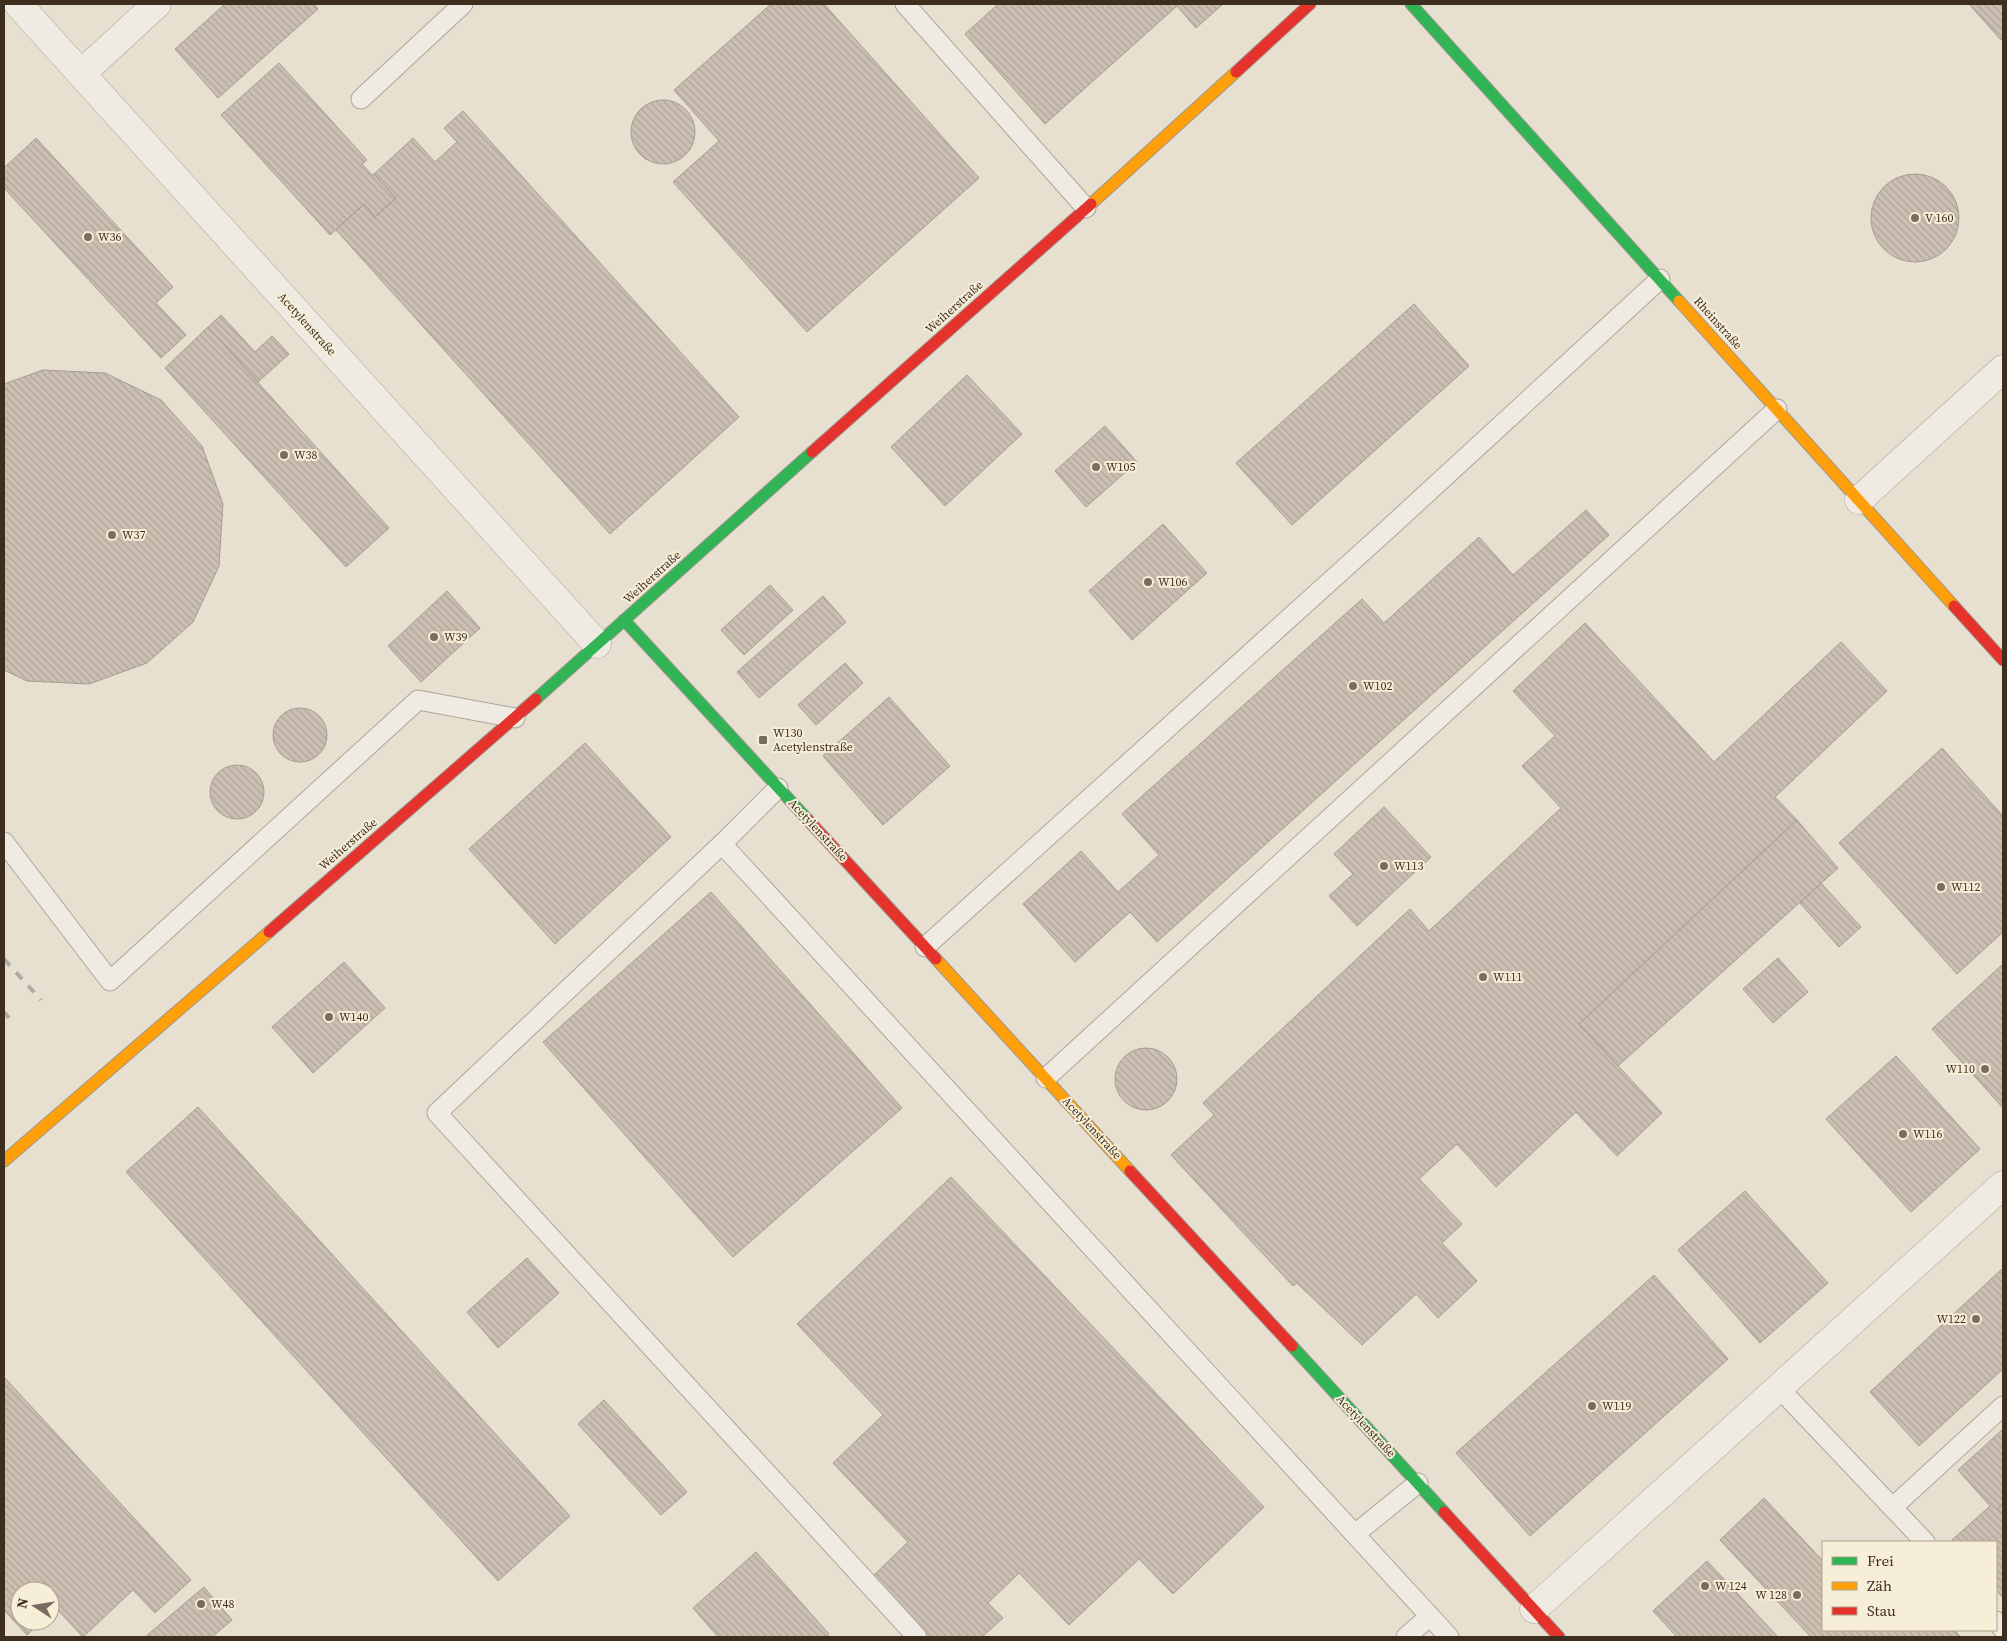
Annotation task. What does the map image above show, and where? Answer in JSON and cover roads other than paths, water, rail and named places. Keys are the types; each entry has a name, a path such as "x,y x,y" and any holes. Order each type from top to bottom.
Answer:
{"street":[{"name":"Acetylenstraße","path":"18,4 597,644"},
{"path":"81,74 157,4"},
{"name":"Weiherstraße","path":"4,1161 516,718 1086,208 1310,4"},
{"name":"Rheinstraße","path":"1411,4 2003,660"},
{"path":"1859,500 2003,369"},
{"name":"Acetylenstraße","path":"624,620 1559,1637"},
{"path":"1534,1609 2003,1185"}],"lane":[{"path":"361,99 464,4"},
{"path":"905,4 1086,208"},
{"path":"925,947 1403,515 1660,279"},
{"path":"1046,1078 1777,409"},
{"path":"4,842 110,981 418,700 516,718"},
{"path":"778,788 722,844 437,1113 917,1637"},
{"path":"722,844 1450,1637"},
{"path":"1779,1388 1923,1541"},
{"path":"1893,1508 2003,1406"},
{"path":"1355,1534 1418,1483"},
{"path":"1406,1637 1430,1616"}],"railway":[{"path":"4,959 41,1000"},
{"path":"4,1012 9,1018"}],"place":[{"name":"V 160","path":"1915,218"},
{"name":"W36","path":"88,237"},
{"name":"W38","path":"284,455"},
{"name":"W105","path":"1096,467"},
{"name":"W37","path":"112,535"},
{"name":"W106","path":"1148,582"},
{"name":"W39","path":"434,637"},
{"name":"W102","path":"1353,686"},
{"name":"W130 Acetylenstraße","path":"763,740"},
{"name":"W113","path":"1384,866"},
{"name":"W112","path":"1941,887"},
{"name":"W111","path":"1483,977"},
{"name":"W140","path":"329,1017"},
{"name":"W110","path":"1985,1069"},
{"name":"W116","path":"1903,1134"},
{"name":"W122","path":"1976,1319"},
{"name":"W119","path":"1592,1406"},
{"name":"W 124","path":"1705,1586"},
{"name":"W 128","path":"1797,1595"},
{"name":"W48","path":"201,1604"}]}
